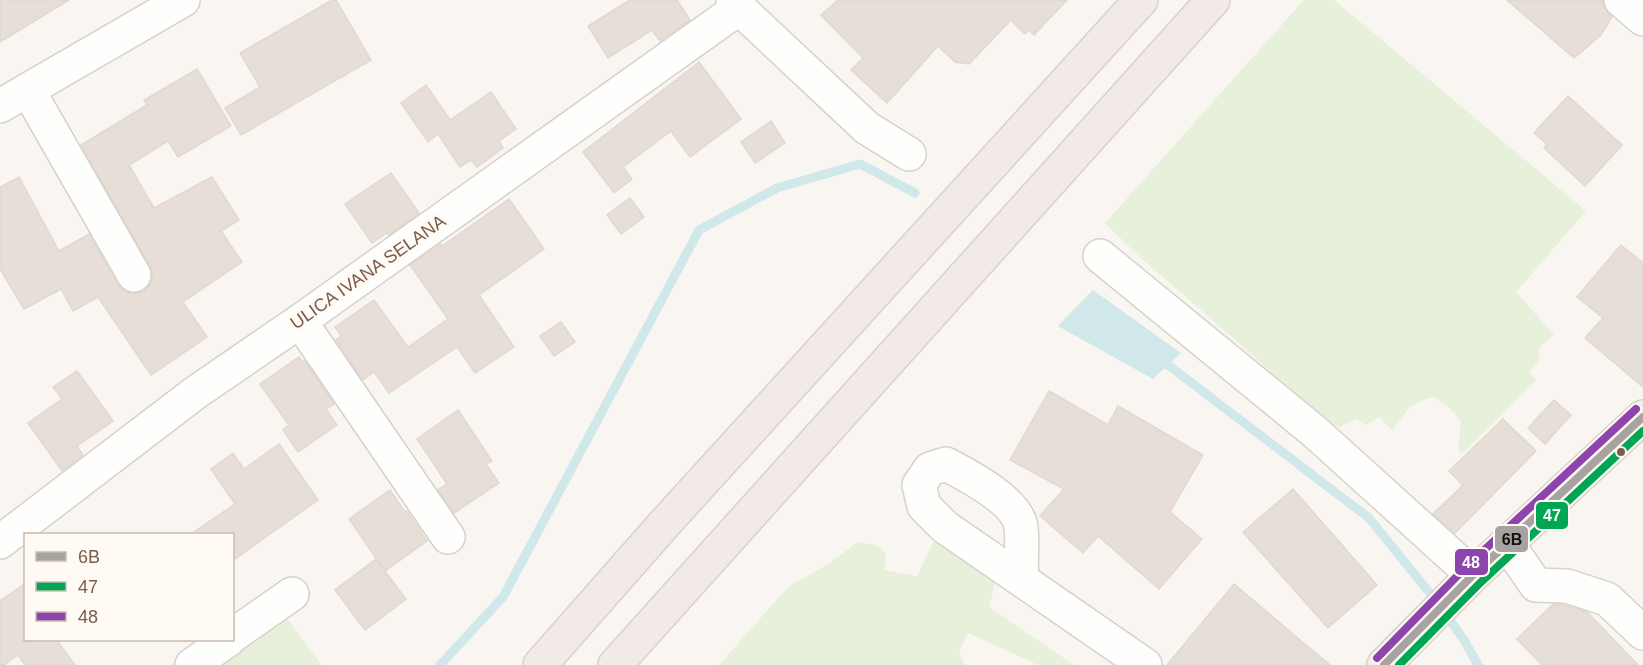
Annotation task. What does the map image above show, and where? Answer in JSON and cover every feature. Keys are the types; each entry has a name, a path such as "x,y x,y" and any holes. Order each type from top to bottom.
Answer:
{"highway":[{"path":"540,665 665,523 1141,0"},
{"path":"615,665 1213,0"}],"main road":[{"path":"1384,665 1507,543 1643,417"}],"street":[{"path":"0,106 183,0"},
{"path":"1622,0 1643,19"},
{"name":"ULICA IVANA SELANA","path":"0,542 195,393 300,321 736,4 867,128 909,154"},
{"path":"28,90 134,275"},
{"path":"1100,256 1315,432 1452,596"},
{"path":"300,321 448,537"},
{"path":"1507,543 1536,585 1567,586 1607,599 1643,633"},
{"path":"1022,579 1145,665"},
{"path":"234,635 292,594"},
{"path":"192,665 225,641"}],"green space":[{"path":"1304,0 1334,0 1586,211 1516,292 1554,335 1538,349 1540,361 1529,371 1536,381 1461,454 1458,448 1461,422 1450,408 1434,397 1413,405 1392,430 1379,417 1366,425 1355,419 1340,427 1319,416 1141,258 1105,223"},
{"path":"935,539 996,579 989,607 1074,665 1038,665 968,633 959,652 965,665 719,665 788,587 828,564 858,542 876,545 886,554 884,570 917,576"},
{"path":"286,617 321,665 221,665"}],"water":[{"path":"1093,290 1181,353 1153,379 1058,326"}],"building":[{"path":"0,0 69,0 0,42"},
{"path":"332,0 336,0 371,60 241,135 225,108 260,87 240,53"},
{"path":"630,0 677,0 690,20 660,41 652,30 608,58 588,26"},
{"path":"838,0 1067,0 1034,35 1029,30 1025,34 1011,20 969,64 955,62 938,46 887,103 851,70 863,58 821,15"},
{"path":"1507,0 1603,0 1604,7 1612,17 1601,35 1574,58"},
{"path":"699,62 741,119 690,157 671,131 623,167 632,179 614,193 583,152"},
{"path":"197,69 231,126 178,157 168,141 129,165 154,208 212,177 239,220 221,231 242,262 183,302 207,337 151,375 98,297 73,311 61,289 24,309 0,269 0,187 19,177 59,251 89,234 118,285 133,294 144,291 153,276 150,266 81,145 147,105 144,100"},
{"path":"426,85 450,120 491,92 516,129 499,141 503,148 477,167 471,160 460,167 438,134 428,142 401,103"},
{"path":"1568,96 1622,145 1585,186 1544,148 1547,144 1534,133"},
{"path":"771,121 785,143 755,163 741,142"},
{"path":"391,173 419,213 389,235 387,233 372,243 345,204"},
{"path":"630,198 644,217 621,234 607,215"},
{"path":"509,199 544,249 479,295 514,347 475,373 457,347 389,393 374,372 363,380 336,340 341,336 335,327 374,300 408,347 448,319 410,265 441,244 442,246"},
{"path":"1621,245 1643,263 1643,387 1585,338 1603,318 1577,297"},
{"path":"561,322 575,342 554,356 540,336"},
{"path":"299,357 303,362 305,361 334,404 326,409 337,425 298,452 283,430 289,425 260,384"},
{"path":"77,371 113,421 77,446 83,455 62,471 28,423 62,399 53,387"},
{"path":"1049,391 1108,425 1118,406 1203,455 1170,512 1202,539 1159,589 1098,536 1083,553 1040,516 1064,489 1010,460"},
{"path":"1554,400 1571,415 1545,444 1528,428"},
{"path":"458,410 492,461 486,464 499,483 454,513 438,490 447,484 417,439"},
{"path":"1503,419 1536,451 1455,533 1433,514 1463,485 1449,471"},
{"path":"279,444 318,500 234,560 234,533 192,533 235,504 211,469 233,453 244,469"},
{"path":"1293,489 1377,585 1328,628 1243,532"},
{"path":"390,490 427,541 385,571 349,519"},
{"path":"376,559 406,599 365,630 335,590"},
{"path":"24,584 24,641 57,641 75,665 25,665 18,655 4,665 0,665 0,601"},
{"path":"1234,584 1307,646 1330,665 1167,665"},
{"path":"1553,604 1587,612 1638,665 1542,665 1517,639"}],"waterway":[{"path":"440,665 503,597 699,230 777,188 860,164 915,193"},
{"path":"1168,365 1369,518 1437,602"},
{"path":"1445,613 1478,665"}],"transit line":[{"name":"48","path":"1377,658 1466,567 1636,409"},
{"name":"6B","path":"1384,665 1473,575 1643,417"},
{"name":"47","path":"1399,665 1480,583 1643,431"}]}
